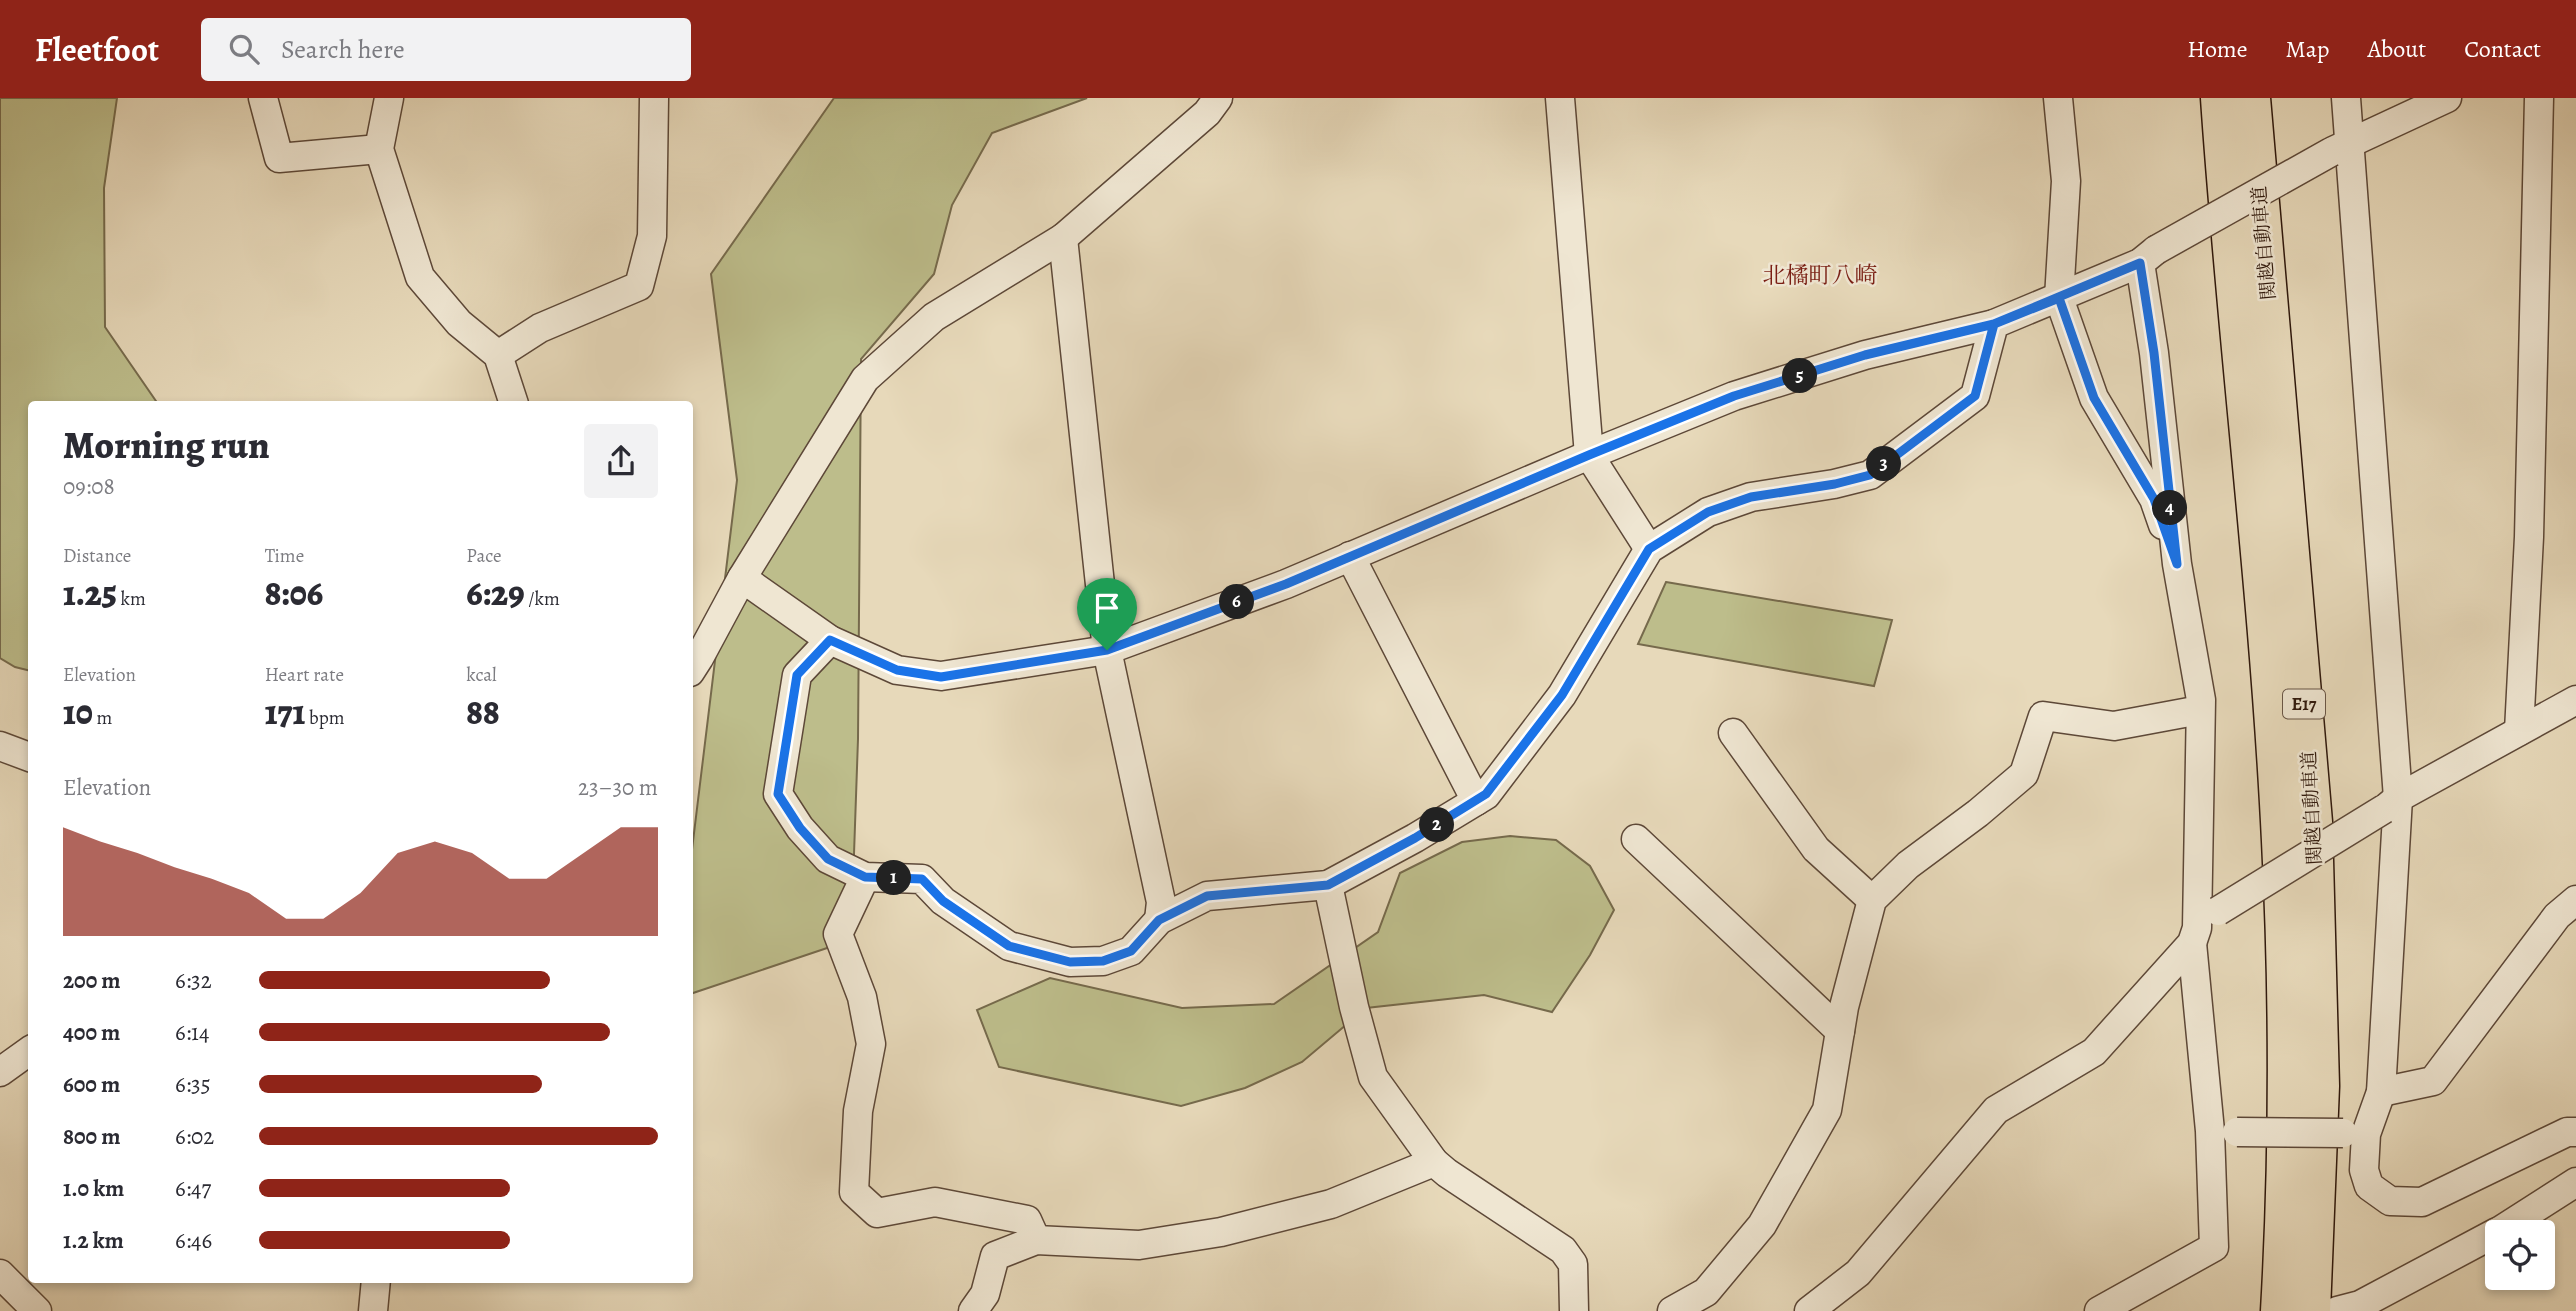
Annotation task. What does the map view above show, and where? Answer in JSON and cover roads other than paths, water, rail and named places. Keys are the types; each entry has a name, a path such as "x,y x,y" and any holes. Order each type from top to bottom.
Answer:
{"highway":[{"name":"関越自動車道","path":"2220,98 2263,593 2282,852 2288,1087 2286,1213 2280,1311"},
{"name":"関越自動車道","path":"2251,98 2313,822 2320,1086 2311,1311"}],"street":[{"path":"263,98 279,158 379,149"},
{"path":"389,98 379,149 420,277 459,323 498,355 513,401"},
{"path":"498,355 540,328 639,286 652,236 654,98"},
{"path":"693,667 742,578 865,379 934,317 1063,238 1208,113 1218,98"},
{"path":"1560,98 1589,455 1649,549"},
{"path":"2058,98 2066,181 2059,298 2094,398 2154,499 2177,564"},
{"path":"2346,98 2340,148 2391,804 2381,1092 2355,1134 2369,1186 2390,1201 2421,1202 2567,1132 2576,1132"},
{"path":"742,578 830,640 897,670 941,677 1107,650 1286,584 1734,396 1865,355 1994,324 2059,298 2148,257 2340,148 2446,98"},
{"path":"2519,731 2529,537 2539,98"},
{"path":"1063,238 1107,650 1161,902 1159,920"},
{"path":"2099,1311 2214,1247 2223,1131 2202,927 2201,700 2177,564 2154,353 2148,257"},
{"path":"830,640 797,675 778,794 800,828 828,859 865,877 922,879 943,901 1009,946 1070,962 1103,961 1131,951 1159,920 1207,896 1328,885 1415,838 1486,794 1562,695 1649,549 1708,512 1751,497 1835,484 1870,475 1975,396 1994,324"},
{"path":"1350,556 1476,801"},
{"path":"1809,1311 1858,1273 1996,1110 2094,1052 2202,927 2391,804 2576,700"},
{"path":"1672,1311 1706,1292 1762,1225 1827,1110 1844,1007 1872,900 1908,864 1978,813 2024,774 2043,716 2114,726 2200,710"},
{"path":"1732,733 1816,849 1872,900"},
{"path":"0,746 28,756"},
{"path":"1636,839 1840,1031"},
{"path":"865,877 838,934 862,997 871,1044 858,1111 854,1192 877,1213 935,1202 1027,1220 1036,1240"},
{"path":"1328,885 1354,1007 1373,1077 1434,1162 1462,1186 1563,1250 1573,1264 1574,1311"},
{"path":"2381,1092 2433,1081 2557,916 2576,900"},
{"path":"0,1072 28,1052"},
{"path":"2223,1131 2355,1134"},
{"path":"973,1311 985,1294 995,1256 1036,1240 1139,1245 1221,1232 1331,1204 1434,1162"},
{"path":"2517,1220 2576,1182"},
{"path":"2352,1309 2485,1239"},
{"path":"0,1273 37,1311"},
{"path":"373,1311 376,1283"}],"district":[{"name":"北橘町八崎","path":"1820,275"}]}
